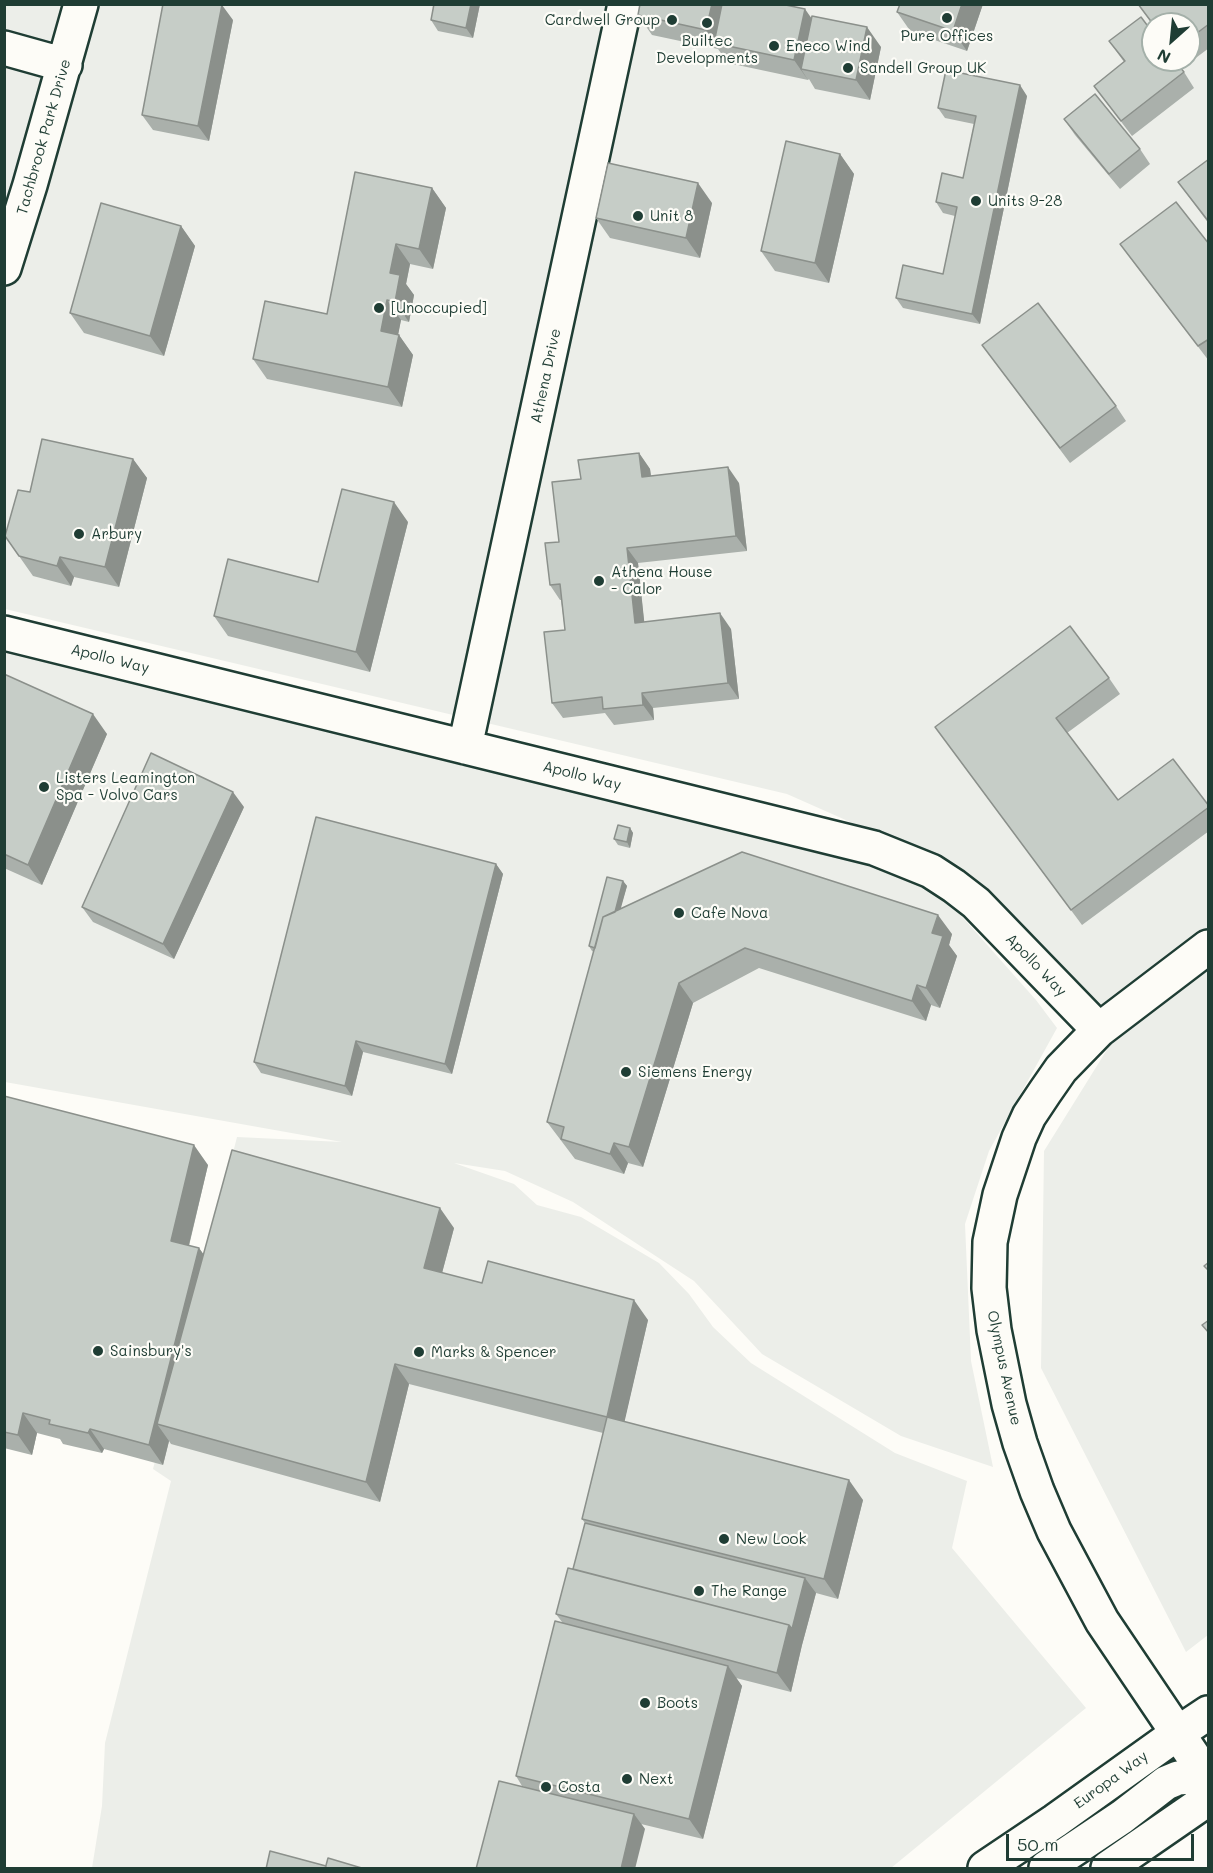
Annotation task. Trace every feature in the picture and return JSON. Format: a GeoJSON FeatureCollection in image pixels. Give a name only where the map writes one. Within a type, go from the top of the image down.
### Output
{"type":"FeatureCollection","features":[{"type":"Feature","properties":{"kind":"main road","name":"Tachbrook Park Drive"},"geometry":{"type":"LineString","coordinates":[[4,268],[81,4]]}},
{"type":"Feature","properties":{"kind":"main road","name":"Athena Drive"},"geometry":{"type":"LineString","coordinates":[[465,747],[625,4]]}},
{"type":"Feature","properties":{"kind":"main road"},"geometry":{"type":"LineString","coordinates":[[4,48],[65,64]]}},
{"type":"Feature","properties":{"kind":"main road","name":"Apollo Way"},"geometry":{"type":"LineString","coordinates":[[4,633],[822,834],[903,858],[931,871],[976,903],[1098,1030]]}},
{"type":"Feature","properties":{"kind":"main road","name":"Olympus Avenue"},"geometry":{"type":"LineString","coordinates":[[1197,1752],[1102,1621],[1054,1531],[1020,1443],[993,1330],[989,1288],[990,1242],[1000,1195],[1012,1156],[1029,1116],[1061,1069],[1098,1030],[1209,948]]}},
{"type":"Feature","properties":{"kind":"main road","name":"Europa Way"},"geometry":{"type":"LineString","coordinates":[[985,1869],[1054,1821],[1197,1752],[1209,1713]]}},
{"type":"Feature","properties":{"kind":"main road"},"geometry":{"type":"LineString","coordinates":[[1046,1869],[1122,1817],[1166,1783],[1178,1778],[1191,1777],[1209,1786]]}},
{"type":"Feature","properties":{"kind":"main road"},"geometry":{"type":"LineString","coordinates":[[1108,1869],[1209,1799]]}},
{"type":"Feature","properties":{"kind":"shaded area"},"geometry":{"type":"Polygon","coordinates":[[[5,5],[1208,5],[1208,1635],[1186,1652],[1041,1368],[1044,1151],[1108,1048],[1043,966],[945,864],[787,794],[5,609],[5,5]]]}},
{"type":"Feature","properties":{"kind":"shaded area"},"geometry":{"type":"Polygon","coordinates":[[[4,644],[862,855],[950,903],[1036,1000],[1057,1028],[989,1151],[965,1224],[971,1361],[993,1467],[901,1436],[762,1354],[694,1281],[573,1202],[505,1171],[454,1163],[514,1184],[537,1205],[581,1217],[659,1263],[689,1294],[713,1327],[751,1363],[895,1453],[967,1481],[952,1548],[1086,1708],[891,1868],[92,1868],[102,1806],[105,1743],[171,1481],[153,1469],[237,1137],[342,1142],[5,1082],[4,644]]]}},
{"type":"Feature","properties":{"kind":"building"},"geometry":{"type":"Polygon","coordinates":[[[163,4],[222,5],[198,126],[142,115],[163,4]]]}},
{"type":"Feature","properties":{"kind":"building"},"geometry":{"type":"Polygon","coordinates":[[[434,4],[471,4],[466,28],[431,20],[434,4]]]}},
{"type":"Feature","properties":{"kind":"building"},"geometry":{"type":"Polygon","coordinates":[[[640,4],[712,4],[706,30],[638,15],[640,4]]]}},
{"type":"Feature","properties":{"kind":"building"},"geometry":{"type":"Polygon","coordinates":[[[722,4],[781,4],[805,9],[794,60],[714,43],[722,4]]]}},
{"type":"Feature","properties":{"kind":"building"},"geometry":{"type":"Polygon","coordinates":[[[900,4],[962,4],[953,31],[897,12],[900,4]]]}},
{"type":"Feature","properties":{"kind":"building"},"geometry":{"type":"Polygon","coordinates":[[[1138,4],[1209,4],[1209,24],[1201,30],[1201,12],[1144,12],[1138,4]]]}},
{"type":"Feature","properties":{"kind":"building"},"geometry":{"type":"Polygon","coordinates":[[[812,16],[867,27],[856,80],[801,69],[812,16]]]}},
{"type":"Feature","properties":{"kind":"building"},"geometry":{"type":"Polygon","coordinates":[[[1141,17],[1141,72],[1184,72],[1121,121],[1094,86],[1125,61],[1109,41],[1141,17]]]}},
{"type":"Feature","properties":{"kind":"building","name":"Units 9-28"},"geometry":{"type":"Polygon","coordinates":[[[946,70],[1020,85],[972,314],[896,298],[903,265],[943,274],[957,207],[936,202],[942,173],[963,178],[976,116],[938,108],[946,70]]]}},
{"type":"Feature","properties":{"kind":"building"},"geometry":{"type":"Polygon","coordinates":[[[1095,94],[1140,149],[1109,174],[1064,119],[1095,94]]]}},
{"type":"Feature","properties":{"kind":"building"},"geometry":{"type":"Polygon","coordinates":[[[786,141],[840,154],[815,263],[761,251],[786,141]]]}},
{"type":"Feature","properties":{"kind":"building"},"geometry":{"type":"Polygon","coordinates":[[[1209,159],[1209,222],[1178,182],[1209,159]]]}},
{"type":"Feature","properties":{"kind":"building"},"geometry":{"type":"Polygon","coordinates":[[[608,163],[698,183],[686,238],[596,218],[608,163]]]}},
{"type":"Feature","properties":{"kind":"building","name":"[Unoccupied]"},"geometry":{"type":"Polygon","coordinates":[[[355,172],[432,188],[419,249],[396,244],[390,273],[400,275],[395,302],[387,300],[381,331],[399,335],[388,387],[253,359],[265,301],[327,314],[355,172]]]}},
{"type":"Feature","properties":{"kind":"building"},"geometry":{"type":"Polygon","coordinates":[[[1176,202],[1209,244],[1209,339],[1198,346],[1120,244],[1176,202]]]}},
{"type":"Feature","properties":{"kind":"building"},"geometry":{"type":"Polygon","coordinates":[[[101,203],[181,226],[150,336],[70,313],[101,203]]]}},
{"type":"Feature","properties":{"kind":"building"},"geometry":{"type":"Polygon","coordinates":[[[1038,303],[1116,406],[1060,448],[982,345],[1038,303]]]}},
{"type":"Feature","properties":{"kind":"building","name":"Arbury"},"geometry":{"type":"Polygon","coordinates":[[[42,439],[133,459],[105,567],[60,557],[57,566],[19,556],[5,536],[18,490],[30,492],[42,439]]]}},
{"type":"Feature","properties":{"kind":"building","name":"Athena House - Calor"},"geometry":{"type":"Polygon","coordinates":[[[639,453],[642,477],[728,467],[736,536],[627,548],[635,623],[720,613],[728,683],[642,693],[643,705],[603,709],[602,697],[552,703],[544,632],[565,630],[560,584],[550,585],[545,543],[559,542],[552,482],[581,479],[578,460],[639,453]]]}},
{"type":"Feature","properties":{"kind":"building"},"geometry":{"type":"Polygon","coordinates":[[[342,489],[394,502],[356,652],[214,616],[228,559],[318,582],[342,489]]]}},
{"type":"Feature","properties":{"kind":"building"},"geometry":{"type":"Polygon","coordinates":[[[1070,626],[1109,678],[1056,718],[1118,800],[1173,759],[1209,806],[1071,910],[935,727],[1070,626]]]}},
{"type":"Feature","properties":{"kind":"building","name":"Listers Leamington Spa - Volvo Cars"},"geometry":{"type":"Polygon","coordinates":[[[4,674],[93,714],[28,865],[4,854],[4,674]]]}},
{"type":"Feature","properties":{"kind":"building"},"geometry":{"type":"Polygon","coordinates":[[[151,753],[233,792],[163,944],[82,907],[151,753]]]}},
{"type":"Feature","properties":{"kind":"building"},"geometry":{"type":"Polygon","coordinates":[[[316,817],[496,864],[445,1064],[356,1041],[345,1086],[254,1062],[316,817]]]}},
{"type":"Feature","properties":{"kind":"building"},"geometry":{"type":"Polygon","coordinates":[[[618,825],[630,828],[627,842],[614,839],[618,825]]]}},
{"type":"Feature","properties":{"kind":"building","name":"Siemens Energy"},"geometry":{"type":"Polygon","coordinates":[[[742,852],[938,915],[932,933],[943,936],[926,988],[917,985],[912,1001],[745,948],[679,983],[629,1147],[614,1143],[610,1154],[561,1139],[564,1127],[547,1122],[603,917],[742,852]]]}},
{"type":"Feature","properties":{"kind":"building"},"geometry":{"type":"Polygon","coordinates":[[[607,877],[623,881],[615,912],[603,917],[595,948],[589,946],[607,877]]]}},
{"type":"Feature","properties":{"kind":"building","name":"Sainsbury's"},"geometry":{"type":"Polygon","coordinates":[[[4,1096],[194,1145],[171,1241],[199,1248],[149,1445],[90,1429],[88,1433],[49,1424],[50,1420],[23,1413],[18,1435],[4,1432],[4,1096]]]}},
{"type":"Feature","properties":{"kind":"building","name":"Marks & Spencer"},"geometry":{"type":"Polygon","coordinates":[[[232,1150],[440,1208],[424,1268],[482,1283],[488,1261],[634,1300],[607,1417],[395,1364],[366,1482],[157,1424],[232,1150]]]}},
{"type":"Feature","properties":{"kind":"building"},"geometry":{"type":"Polygon","coordinates":[[[1209,1320],[1209,1333],[1202,1325],[1209,1320]]]}},
{"type":"Feature","properties":{"kind":"building"},"geometry":{"type":"Polygon","coordinates":[[[607,1417],[849,1480],[824,1579],[582,1519],[607,1417]]]}},
{"type":"Feature","properties":{"kind":"building","name":"The Range"},"geometry":{"type":"Polygon","coordinates":[[[585,1523],[805,1578],[792,1629],[789,1625],[573,1569],[585,1523]]]}},
{"type":"Feature","properties":{"kind":"building"},"geometry":{"type":"Polygon","coordinates":[[[568,1568],[789,1625],[777,1673],[556,1614],[568,1568]]]}},
{"type":"Feature","properties":{"kind":"building"},"geometry":{"type":"Polygon","coordinates":[[[555,1621],[728,1666],[689,1819],[516,1776],[555,1621]]]}},
{"type":"Feature","properties":{"kind":"building"},"geometry":{"type":"Polygon","coordinates":[[[499,1781],[634,1814],[621,1869],[476,1869],[499,1781]]]}},
{"type":"Feature","properties":{"kind":"building"},"geometry":{"type":"Polygon","coordinates":[[[270,1851],[326,1866],[325,1869],[266,1869],[270,1851]]]}},
{"type":"Feature","properties":{"kind":"building"},"geometry":{"type":"Polygon","coordinates":[[[328,1858],[365,1869],[325,1869],[328,1858]]]}},
{"type":"Feature","properties":{"kind":"place","name":"Pure Offices"},"geometry":{"type":"Point","coordinates":[947,18]}},
{"type":"Feature","properties":{"kind":"place","name":"Cardwell Group"},"geometry":{"type":"Point","coordinates":[672,20]}},
{"type":"Feature","properties":{"kind":"place","name":"Builtec Developments"},"geometry":{"type":"Point","coordinates":[707,23]}},
{"type":"Feature","properties":{"kind":"place","name":"Eneco Wind"},"geometry":{"type":"Point","coordinates":[774,46]}},
{"type":"Feature","properties":{"kind":"place","name":"Sandell Group UK"},"geometry":{"type":"Point","coordinates":[848,68]}},
{"type":"Feature","properties":{"kind":"place","name":"Units 9-28"},"geometry":{"type":"Point","coordinates":[976,201]}},
{"type":"Feature","properties":{"kind":"place","name":"Unit 8"},"geometry":{"type":"Point","coordinates":[638,216]}},
{"type":"Feature","properties":{"kind":"place","name":"[Unoccupied]"},"geometry":{"type":"Point","coordinates":[379,308]}},
{"type":"Feature","properties":{"kind":"place","name":"Arbury"},"geometry":{"type":"Point","coordinates":[79,534]}},
{"type":"Feature","properties":{"kind":"place","name":"Athena House - Calor"},"geometry":{"type":"Point","coordinates":[599,581]}},
{"type":"Feature","properties":{"kind":"place","name":"Listers Leamington Spa - Volvo Cars"},"geometry":{"type":"Point","coordinates":[44,787]}},
{"type":"Feature","properties":{"kind":"place","name":"Cafe Nova"},"geometry":{"type":"Point","coordinates":[679,913]}},
{"type":"Feature","properties":{"kind":"place","name":"Siemens Energy"},"geometry":{"type":"Point","coordinates":[626,1072]}},
{"type":"Feature","properties":{"kind":"place","name":"Sainsbury's"},"geometry":{"type":"Point","coordinates":[98,1351]}},
{"type":"Feature","properties":{"kind":"place","name":"Marks & Spencer"},"geometry":{"type":"Point","coordinates":[419,1352]}},
{"type":"Feature","properties":{"kind":"place","name":"New Look"},"geometry":{"type":"Point","coordinates":[724,1539]}},
{"type":"Feature","properties":{"kind":"place","name":"The Range"},"geometry":{"type":"Point","coordinates":[699,1591]}},
{"type":"Feature","properties":{"kind":"place","name":"Boots"},"geometry":{"type":"Point","coordinates":[645,1703]}},
{"type":"Feature","properties":{"kind":"place","name":"Next"},"geometry":{"type":"Point","coordinates":[627,1779]}},
{"type":"Feature","properties":{"kind":"place","name":"Costa"},"geometry":{"type":"Point","coordinates":[546,1787]}}]}
